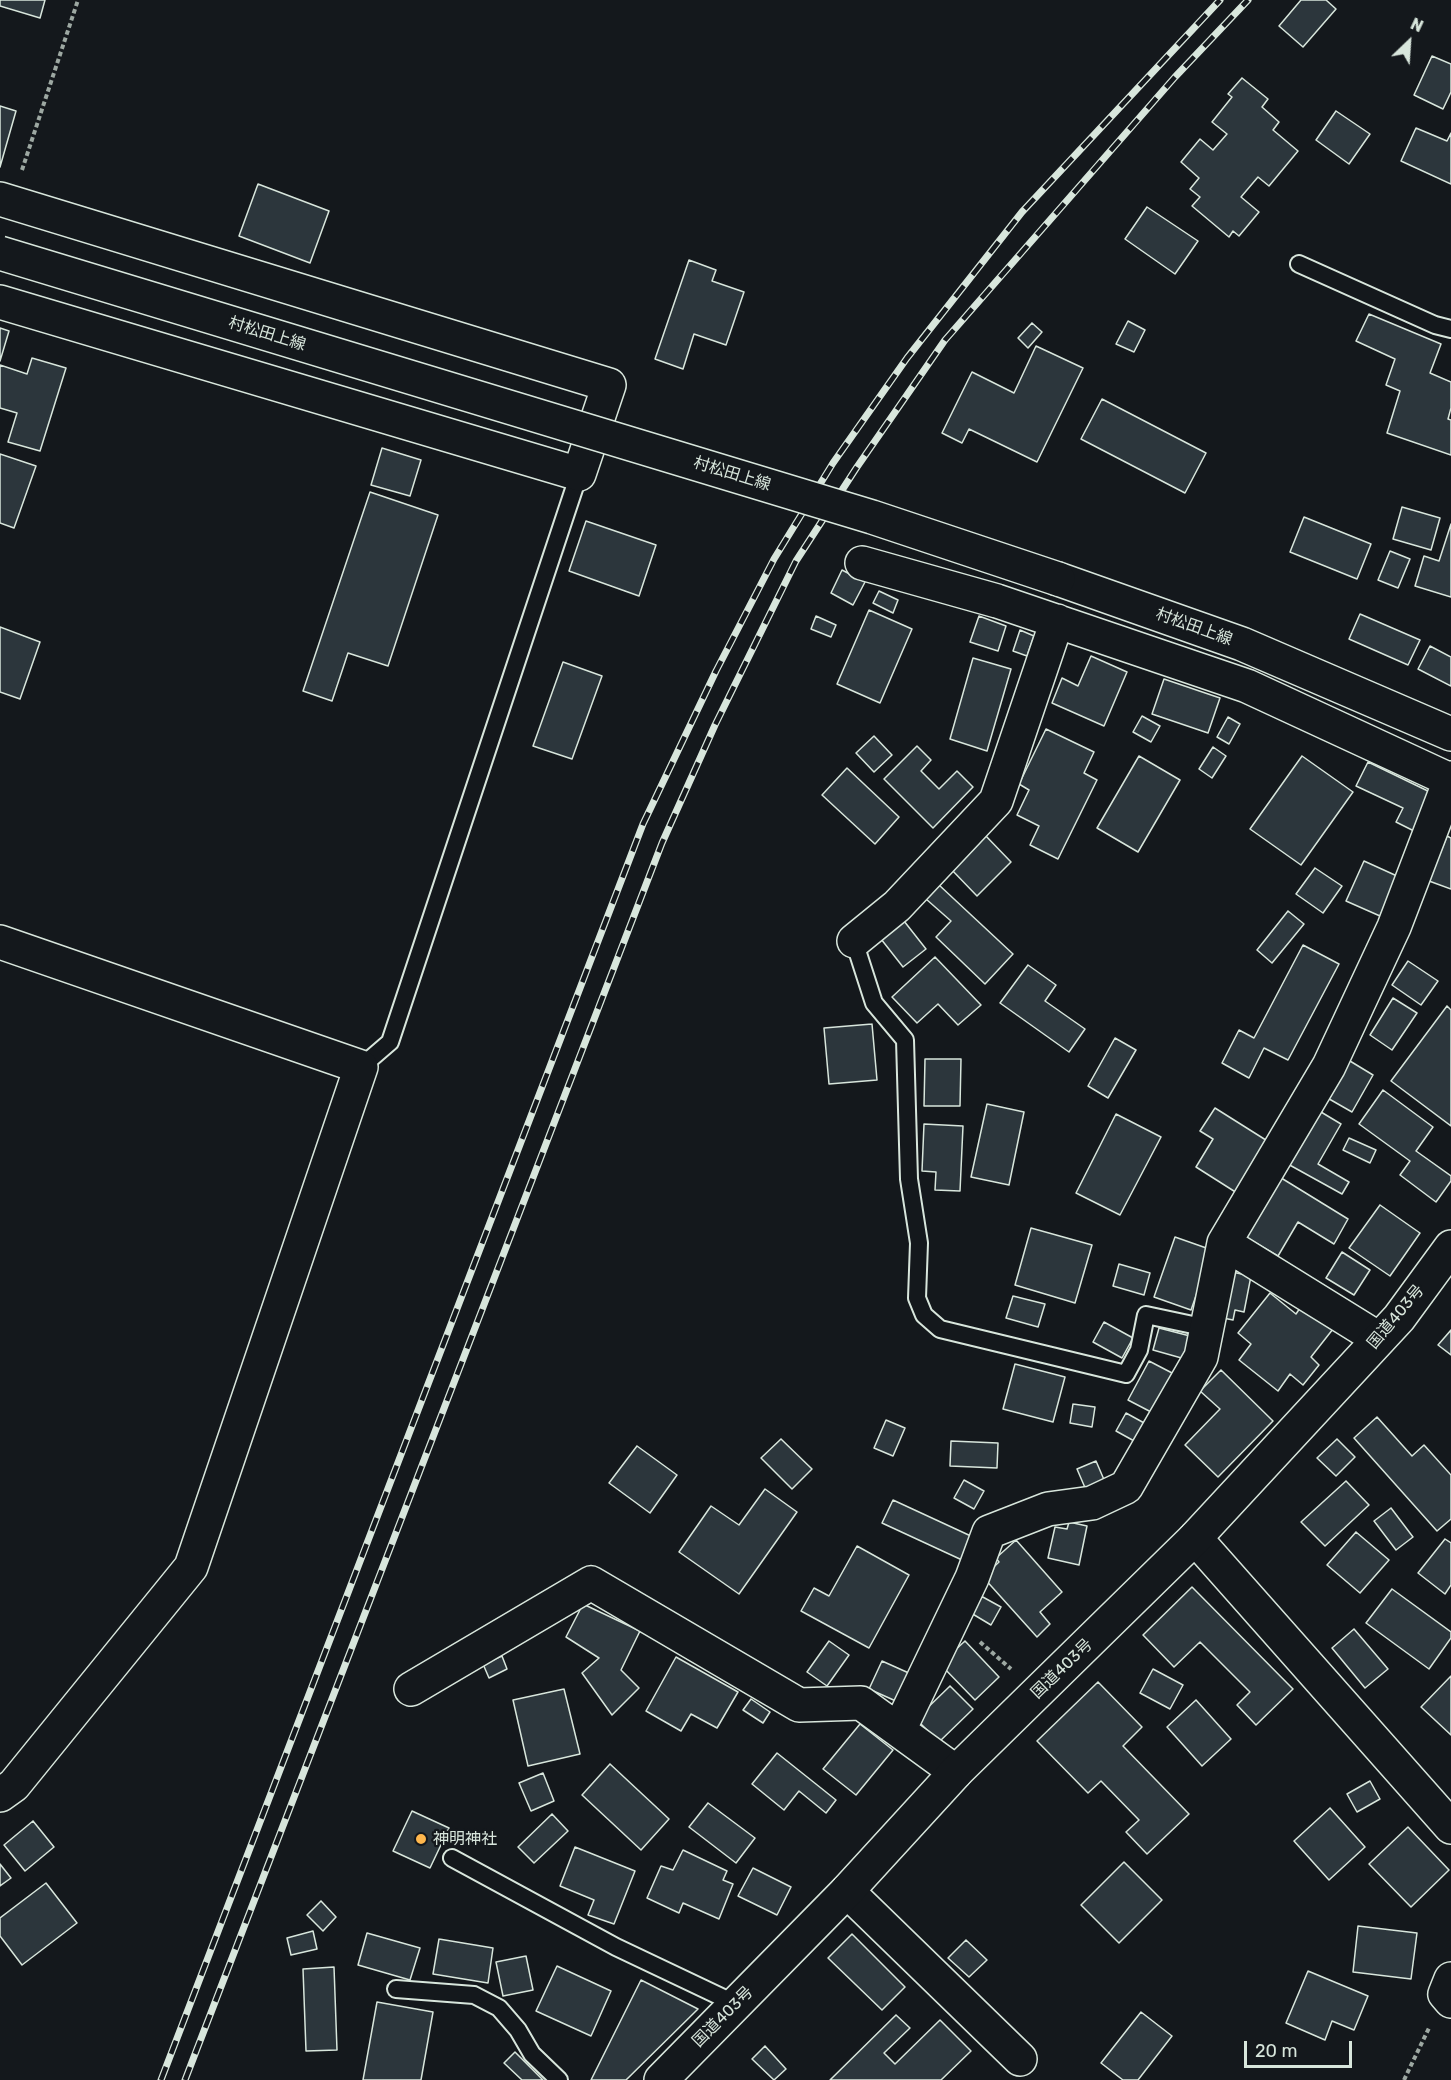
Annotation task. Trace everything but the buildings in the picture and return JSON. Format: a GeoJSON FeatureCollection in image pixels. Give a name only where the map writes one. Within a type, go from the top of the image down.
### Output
{"type":"FeatureCollection","features":[{"type":"Feature","properties":{"kind":"main road"},"geometry":{"type":"LineString","coordinates":[[0,302],[579,474],[609,386],[5,200]]}},
{"type":"Feature","properties":{"kind":"main road","name":"村松田上線"},"geometry":{"type":"LineString","coordinates":[[0,253],[861,513],[1242,644],[1451,734]]}},
{"type":"Feature","properties":{"kind":"main road"},"geometry":{"type":"LineString","coordinates":[[862,563],[1057,621],[1247,686],[1451,779],[1394,927],[1329,1066],[1224,1243],[1201,1357],[1126,1487],[1092,1503],[1048,1509],[989,1532],[972,1578],[899,1730]]}},
{"type":"Feature","properties":{"kind":"main road"},"geometry":{"type":"LineString","coordinates":[[854,941],[897,906],[996,801],[1057,621]]}},
{"type":"Feature","properties":{"kind":"main road"},"geometry":{"type":"LineString","coordinates":[[0,942],[361,1067],[190,1567],[14,1785],[0,1795]]}},
{"type":"Feature","properties":{"kind":"main road"},"geometry":{"type":"LineString","coordinates":[[1224,1243],[1379,1339]]}},
{"type":"Feature","properties":{"kind":"main road","name":"国道403号"},"geometry":{"type":"LineString","coordinates":[[661,2080],[848,1891],[956,1772],[1195,1538],[1399,1318],[1451,1247]]}},
{"type":"Feature","properties":{"kind":"main road"},"geometry":{"type":"LineString","coordinates":[[1195,1538],[1451,1827]]}},
{"type":"Feature","properties":{"kind":"main road"},"geometry":{"type":"LineString","coordinates":[[411,1689],[591,1583],[799,1705],[861,1703],[956,1772]]}},
{"type":"Feature","properties":{"kind":"main road"},"geometry":{"type":"LineString","coordinates":[[848,1891],[1020,2059]]}},
{"type":"Feature","properties":{"kind":"lane"},"geometry":{"type":"LineString","coordinates":[[1299,264],[1435,325],[1451,329]]}},
{"type":"Feature","properties":{"kind":"lane"},"geometry":{"type":"LineString","coordinates":[[361,1067],[390,1042],[579,474]]}},
{"type":"Feature","properties":{"kind":"lane"},"geometry":{"type":"LineString","coordinates":[[854,941],[874,1003],[905,1040],[909,1179],[919,1243],[917,1298],[924,1315],[940,1329],[1126,1374],[1139,1350],[1146,1315],[1207,1328]]}},
{"type":"Feature","properties":{"kind":"lane"},"geometry":{"type":"LineString","coordinates":[[452,1858],[616,1947],[736,2004]]}},
{"type":"Feature","properties":{"kind":"lane"},"geometry":{"type":"LineString","coordinates":[[396,1989],[474,1995],[499,2008],[518,2030],[532,2054],[559,2080]]}},
{"type":"Feature","properties":{"kind":"path"},"geometry":{"type":"LineString","coordinates":[[5,200],[78,0]]}},
{"type":"Feature","properties":{"kind":"path"},"geometry":{"type":"LineString","coordinates":[[952,1618],[1038,1693]]}},
{"type":"Feature","properties":{"kind":"path"},"geometry":{"type":"LineString","coordinates":[[1404,2080],[1449,1992]]}},
{"type":"Feature","properties":{"kind":"railway"},"geometry":{"type":"LineString","coordinates":[[161,2080],[643,824],[716,671],[774,559],[833,463],[907,358],[1022,212],[1220,0]]}},
{"type":"Feature","properties":{"kind":"railway"},"geometry":{"type":"LineString","coordinates":[[185,2080],[662,843],[715,725],[796,561],[857,467],[945,340],[1175,77],[1248,0]]}},
{"type":"Feature","properties":{"kind":"place","name":"神明神社"},"geometry":{"type":"Point","coordinates":[421,1839]}}]}
